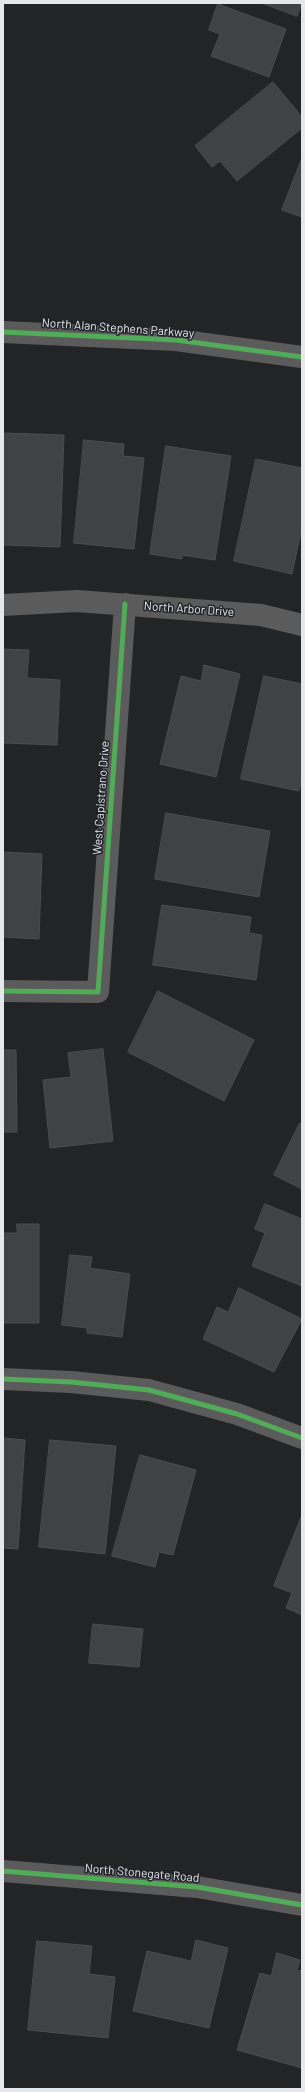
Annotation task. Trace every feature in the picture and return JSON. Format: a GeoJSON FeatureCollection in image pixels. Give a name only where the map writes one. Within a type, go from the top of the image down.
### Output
{"type":"FeatureCollection","features":[{"type":"Feature","properties":{"kind":"street","name":"North Alan Stephens Parkway"},"geometry":{"type":"LineString","coordinates":[[3,332],[176,340],[302,357]]}},
{"type":"Feature","properties":{"kind":"street","name":"North Arbor Drive"},"geometry":{"type":"LineString","coordinates":[[3,605],[77,601],[125,604],[261,615],[302,625]]}},
{"type":"Feature","properties":{"kind":"street","name":"West Capistrano Drive"},"geometry":{"type":"LineString","coordinates":[[3,991],[98,992],[125,604]]}},
{"type":"Feature","properties":{"kind":"street"},"geometry":{"type":"LineString","coordinates":[[3,1380],[71,1382],[149,1390],[237,1414],[302,1438]]}},
{"type":"Feature","properties":{"kind":"street","name":"North Stonegate Road"},"geometry":{"type":"LineString","coordinates":[[3,1871],[197,1887],[302,1906]]}},
{"type":"Feature","properties":{"kind":"building"},"geometry":{"type":"Polygon","coordinates":[[[262,3],[302,3],[297,16],[262,3]]]}},
{"type":"Feature","properties":{"kind":"building"},"geometry":{"type":"Polygon","coordinates":[[[218,4],[286,29],[269,77],[211,56],[220,34],[209,30],[218,4]]]}},
{"type":"Feature","properties":{"kind":"building"},"geometry":{"type":"Polygon","coordinates":[[[273,82],[302,117],[302,128],[237,181],[220,161],[212,167],[195,146],[273,82]]]}},
{"type":"Feature","properties":{"kind":"building"},"geometry":{"type":"Polygon","coordinates":[[[302,158],[302,217],[282,210],[302,158]]]}},
{"type":"Feature","properties":{"kind":"building"},"geometry":{"type":"Polygon","coordinates":[[[3,433],[64,435],[60,547],[3,545],[3,433]]]}},
{"type":"Feature","properties":{"kind":"building"},"geometry":{"type":"Polygon","coordinates":[[[84,440],[124,444],[123,456],[144,458],[134,549],[74,543],[84,440]]]}},
{"type":"Feature","properties":{"kind":"building"},"geometry":{"type":"Polygon","coordinates":[[[166,446],[231,456],[215,560],[182,555],[182,559],[150,554],[166,446]]]}},
{"type":"Feature","properties":{"kind":"building"},"geometry":{"type":"Polygon","coordinates":[[[256,459],[302,468],[302,527],[292,574],[234,561],[256,459]]]}},
{"type":"Feature","properties":{"kind":"building"},"geometry":{"type":"Polygon","coordinates":[[[3,649],[29,650],[27,678],[60,680],[57,745],[3,743],[3,649]]]}},
{"type":"Feature","properties":{"kind":"building"},"geometry":{"type":"Polygon","coordinates":[[[204,665],[240,674],[216,777],[160,764],[181,676],[201,681],[204,665]]]}},
{"type":"Feature","properties":{"kind":"building"},"geometry":{"type":"Polygon","coordinates":[[[264,676],[302,684],[302,778],[299,791],[241,779],[264,676]]]}},
{"type":"Feature","properties":{"kind":"building"},"geometry":{"type":"Polygon","coordinates":[[[166,813],[270,831],[259,897],[155,879],[166,813]]]}},
{"type":"Feature","properties":{"kind":"building"},"geometry":{"type":"Polygon","coordinates":[[[3,852],[42,854],[39,939],[3,937],[3,852]]]}},
{"type":"Feature","properties":{"kind":"building"},"geometry":{"type":"Polygon","coordinates":[[[162,905],[251,917],[249,933],[262,935],[256,980],[153,965],[162,905]]]}},
{"type":"Feature","properties":{"kind":"building"},"geometry":{"type":"Polygon","coordinates":[[[158,991],[254,1040],[224,1101],[128,1052],[158,991]]]}},
{"type":"Feature","properties":{"kind":"building"},"geometry":{"type":"Polygon","coordinates":[[[103,1049],[113,1141],[50,1148],[43,1080],[71,1077],[68,1053],[103,1049]]]}},
{"type":"Feature","properties":{"kind":"building"},"geometry":{"type":"Polygon","coordinates":[[[3,1050],[16,1050],[17,1132],[3,1132],[3,1050]]]}},
{"type":"Feature","properties":{"kind":"building"},"geometry":{"type":"Polygon","coordinates":[[[300,1123],[302,1125],[302,1189],[274,1175],[300,1123]]]}},
{"type":"Feature","properties":{"kind":"building"},"geometry":{"type":"Polygon","coordinates":[[[265,1204],[302,1219],[302,1286],[252,1266],[265,1233],[255,1229],[265,1204]]]}},
{"type":"Feature","properties":{"kind":"building"},"geometry":{"type":"Polygon","coordinates":[[[17,1224],[39,1224],[39,1323],[3,1323],[3,1233],[17,1233],[17,1224]]]}},
{"type":"Feature","properties":{"kind":"building"},"geometry":{"type":"Polygon","coordinates":[[[70,1255],[92,1257],[90,1268],[130,1274],[122,1337],[87,1333],[87,1328],[62,1325],[70,1255]]]}},
{"type":"Feature","properties":{"kind":"building"},"geometry":{"type":"Polygon","coordinates":[[[239,1288],[302,1319],[274,1372],[203,1339],[217,1307],[228,1312],[239,1288]]]}},
{"type":"Feature","properties":{"kind":"building"},"geometry":{"type":"Polygon","coordinates":[[[3,1438],[25,1440],[18,1549],[3,1548],[3,1438]]]}},
{"type":"Feature","properties":{"kind":"building"},"geometry":{"type":"Polygon","coordinates":[[[50,1440],[116,1446],[105,1554],[39,1547],[50,1440]]]}},
{"type":"Feature","properties":{"kind":"building"},"geometry":{"type":"Polygon","coordinates":[[[140,1455],[196,1470],[173,1555],[159,1552],[155,1567],[112,1556],[140,1455]]]}},
{"type":"Feature","properties":{"kind":"building"},"geometry":{"type":"Polygon","coordinates":[[[302,1515],[302,1615],[286,1608],[292,1593],[274,1586],[302,1515]]]}},
{"type":"Feature","properties":{"kind":"building"},"geometry":{"type":"Polygon","coordinates":[[[93,1624],[143,1629],[139,1667],[89,1663],[93,1624]]]}},
{"type":"Feature","properties":{"kind":"building"},"geometry":{"type":"Polygon","coordinates":[[[196,1940],[228,1948],[209,2028],[133,2011],[147,1951],[191,1961],[196,1940]]]}},
{"type":"Feature","properties":{"kind":"building"},"geometry":{"type":"Polygon","coordinates":[[[37,1941],[92,1946],[89,1974],[115,1977],[108,2038],[28,2030],[37,1941]]]}},
{"type":"Feature","properties":{"kind":"building"},"geometry":{"type":"Polygon","coordinates":[[[277,1953],[300,1960],[297,1970],[302,1971],[302,2068],[237,2050],[260,1973],[271,1976],[277,1953]]]}},
{"type":"Feature","properties":{"kind":"cycle path"},"geometry":{"type":"LineString","coordinates":[[3,332],[176,340],[302,357]]}},
{"type":"Feature","properties":{"kind":"cycle path"},"geometry":{"type":"LineString","coordinates":[[3,991],[98,992],[125,604]]}},
{"type":"Feature","properties":{"kind":"cycle path"},"geometry":{"type":"LineString","coordinates":[[3,1379],[71,1382],[149,1390],[237,1414],[302,1438]]}},
{"type":"Feature","properties":{"kind":"cycle path"},"geometry":{"type":"LineString","coordinates":[[3,1871],[197,1887],[302,1905]]}}]}
